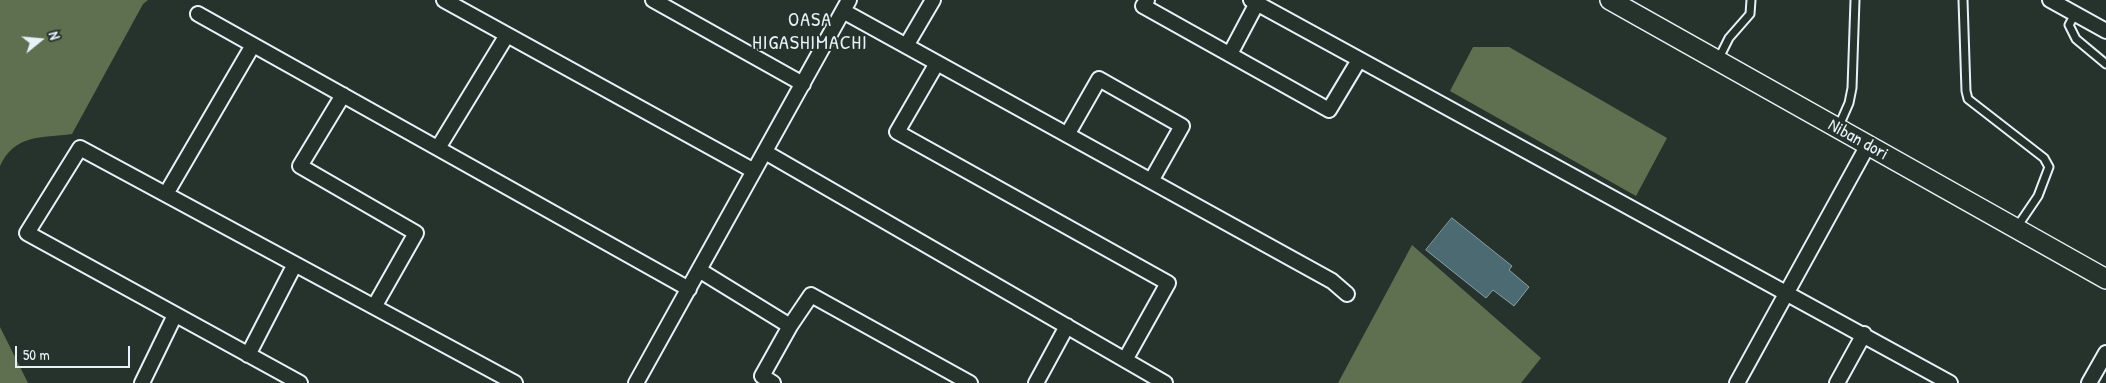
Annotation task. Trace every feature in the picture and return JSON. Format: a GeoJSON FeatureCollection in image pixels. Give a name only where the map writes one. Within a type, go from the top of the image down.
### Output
{"type":"FeatureCollection","features":[{"type":"Feature","properties":{"kind":"main road","name":"Niban dori"},"geometry":{"type":"LineString","coordinates":[[1610,0],[2106,279]]}},
{"type":"Feature","properties":{"kind":"street"},"geometry":{"type":"LineString","coordinates":[[653,0],[803,84]]}},
{"type":"Feature","properties":{"kind":"street"},"geometry":{"type":"LineString","coordinates":[[906,46],[933,0]]}},
{"type":"Feature","properties":{"kind":"street"},"geometry":{"type":"LineString","coordinates":[[1147,0],[1144,6],[1329,110],[1359,60]]}},
{"type":"Feature","properties":{"kind":"street"},"geometry":{"type":"LineString","coordinates":[[2050,0],[2106,31]]}},
{"type":"Feature","properties":{"kind":"street"},"geometry":{"type":"LineString","coordinates":[[446,1],[754,171]]}},
{"type":"Feature","properties":{"kind":"street"},"geometry":{"type":"LineString","coordinates":[[1230,54],[1254,2],[1864,334],[1943,381]]}},
{"type":"Feature","properties":{"kind":"street"},"geometry":{"type":"LineString","coordinates":[[636,383],[846,6],[906,46],[1332,281],[1347,294]]}},
{"type":"Feature","properties":{"kind":"street"},"geometry":{"type":"LineString","coordinates":[[198,14],[689,289]]}},
{"type":"Feature","properties":{"kind":"street"},"geometry":{"type":"LineString","coordinates":[[438,148],[507,35]]}},
{"type":"Feature","properties":{"kind":"street"},"geometry":{"type":"LineString","coordinates":[[166,194],[253,45]]}},
{"type":"Feature","properties":{"kind":"street"},"geometry":{"type":"LineString","coordinates":[[937,63],[896,132],[1168,283],[1125,360]]}},
{"type":"Feature","properties":{"kind":"street"},"geometry":{"type":"LineString","coordinates":[[1067,135],[1099,79],[1182,126],[1151,181]]}},
{"type":"Feature","properties":{"kind":"street"},"geometry":{"type":"LineString","coordinates":[[343,95],[300,166],[416,233],[374,307]]}},
{"type":"Feature","properties":{"kind":"street"},"geometry":{"type":"LineString","coordinates":[[1738,383],[1868,145]]}},
{"type":"Feature","properties":{"kind":"street"},"geometry":{"type":"LineString","coordinates":[[300,383],[26,234],[80,148],[515,383]]}},
{"type":"Feature","properties":{"kind":"street"},"geometry":{"type":"LineString","coordinates":[[765,152],[1165,383]]}},
{"type":"Feature","properties":{"kind":"street"},"geometry":{"type":"LineString","coordinates":[[248,354],[295,264]]}},
{"type":"Feature","properties":{"kind":"street"},"geometry":{"type":"LineString","coordinates":[[699,270],[790,326]]}},
{"type":"Feature","properties":{"kind":"street"},"geometry":{"type":"LineString","coordinates":[[773,383],[762,376],[790,326],[811,296],[970,383]]}},
{"type":"Feature","properties":{"kind":"street"},"geometry":{"type":"LineString","coordinates":[[142,383],[175,315]]}},
{"type":"Feature","properties":{"kind":"street"},"geometry":{"type":"LineString","coordinates":[[1036,383],[1067,326]]}},
{"type":"Feature","properties":{"kind":"street"},"geometry":{"type":"LineString","coordinates":[[1837,383],[1864,334]]}},
{"type":"Feature","properties":{"kind":"street"},"geometry":{"type":"LineString","coordinates":[[2089,383],[2106,353]]}},
{"type":"Feature","properties":{"kind":"lane"},"geometry":{"type":"LineString","coordinates":[[1717,60],[1729,38],[1750,14],[1751,0]]}},
{"type":"Feature","properties":{"kind":"lane"},"geometry":{"type":"LineString","coordinates":[[1838,128],[1849,104],[1852,88],[1854,0]]}},
{"type":"Feature","properties":{"kind":"lane"},"geometry":{"type":"LineString","coordinates":[[1963,0],[1966,91],[1968,99],[2044,158],[2049,166],[2038,196],[2016,228]]}},
{"type":"Feature","properties":{"kind":"lane"},"geometry":{"type":"LineString","coordinates":[[2075,14],[2069,25],[2076,39],[2106,64]]}},
{"type":"Feature","properties":{"kind":"green space"},"geometry":{"type":"Polygon","coordinates":[[[0,0],[148,0],[143,4],[72,134],[40,137],[21,143],[13,148],[0,166],[0,0]]]}},
{"type":"Feature","properties":{"kind":"green space"},"geometry":{"type":"Polygon","coordinates":[[[1473,47],[1509,47],[1667,138],[1636,196],[1450,91],[1473,47]]]}},
{"type":"Feature","properties":{"kind":"green space"},"geometry":{"type":"Polygon","coordinates":[[[1412,245],[1541,358],[1521,383],[1338,383],[1412,245]]]}},
{"type":"Feature","properties":{"kind":"green space"},"geometry":{"type":"Polygon","coordinates":[[[0,327],[28,383],[0,383],[0,327]]]}},
{"type":"Feature","properties":{"kind":"water"},"geometry":{"type":"Polygon","coordinates":[[[1452,218],[1512,266],[1509,270],[1529,287],[1514,306],[1493,290],[1486,298],[1426,250],[1452,218]]]}},
{"type":"Feature","properties":{"kind":"district","name":"OASA HIGASHIMACHI"},"geometry":{"type":"Point","coordinates":[810,32]}}]}
